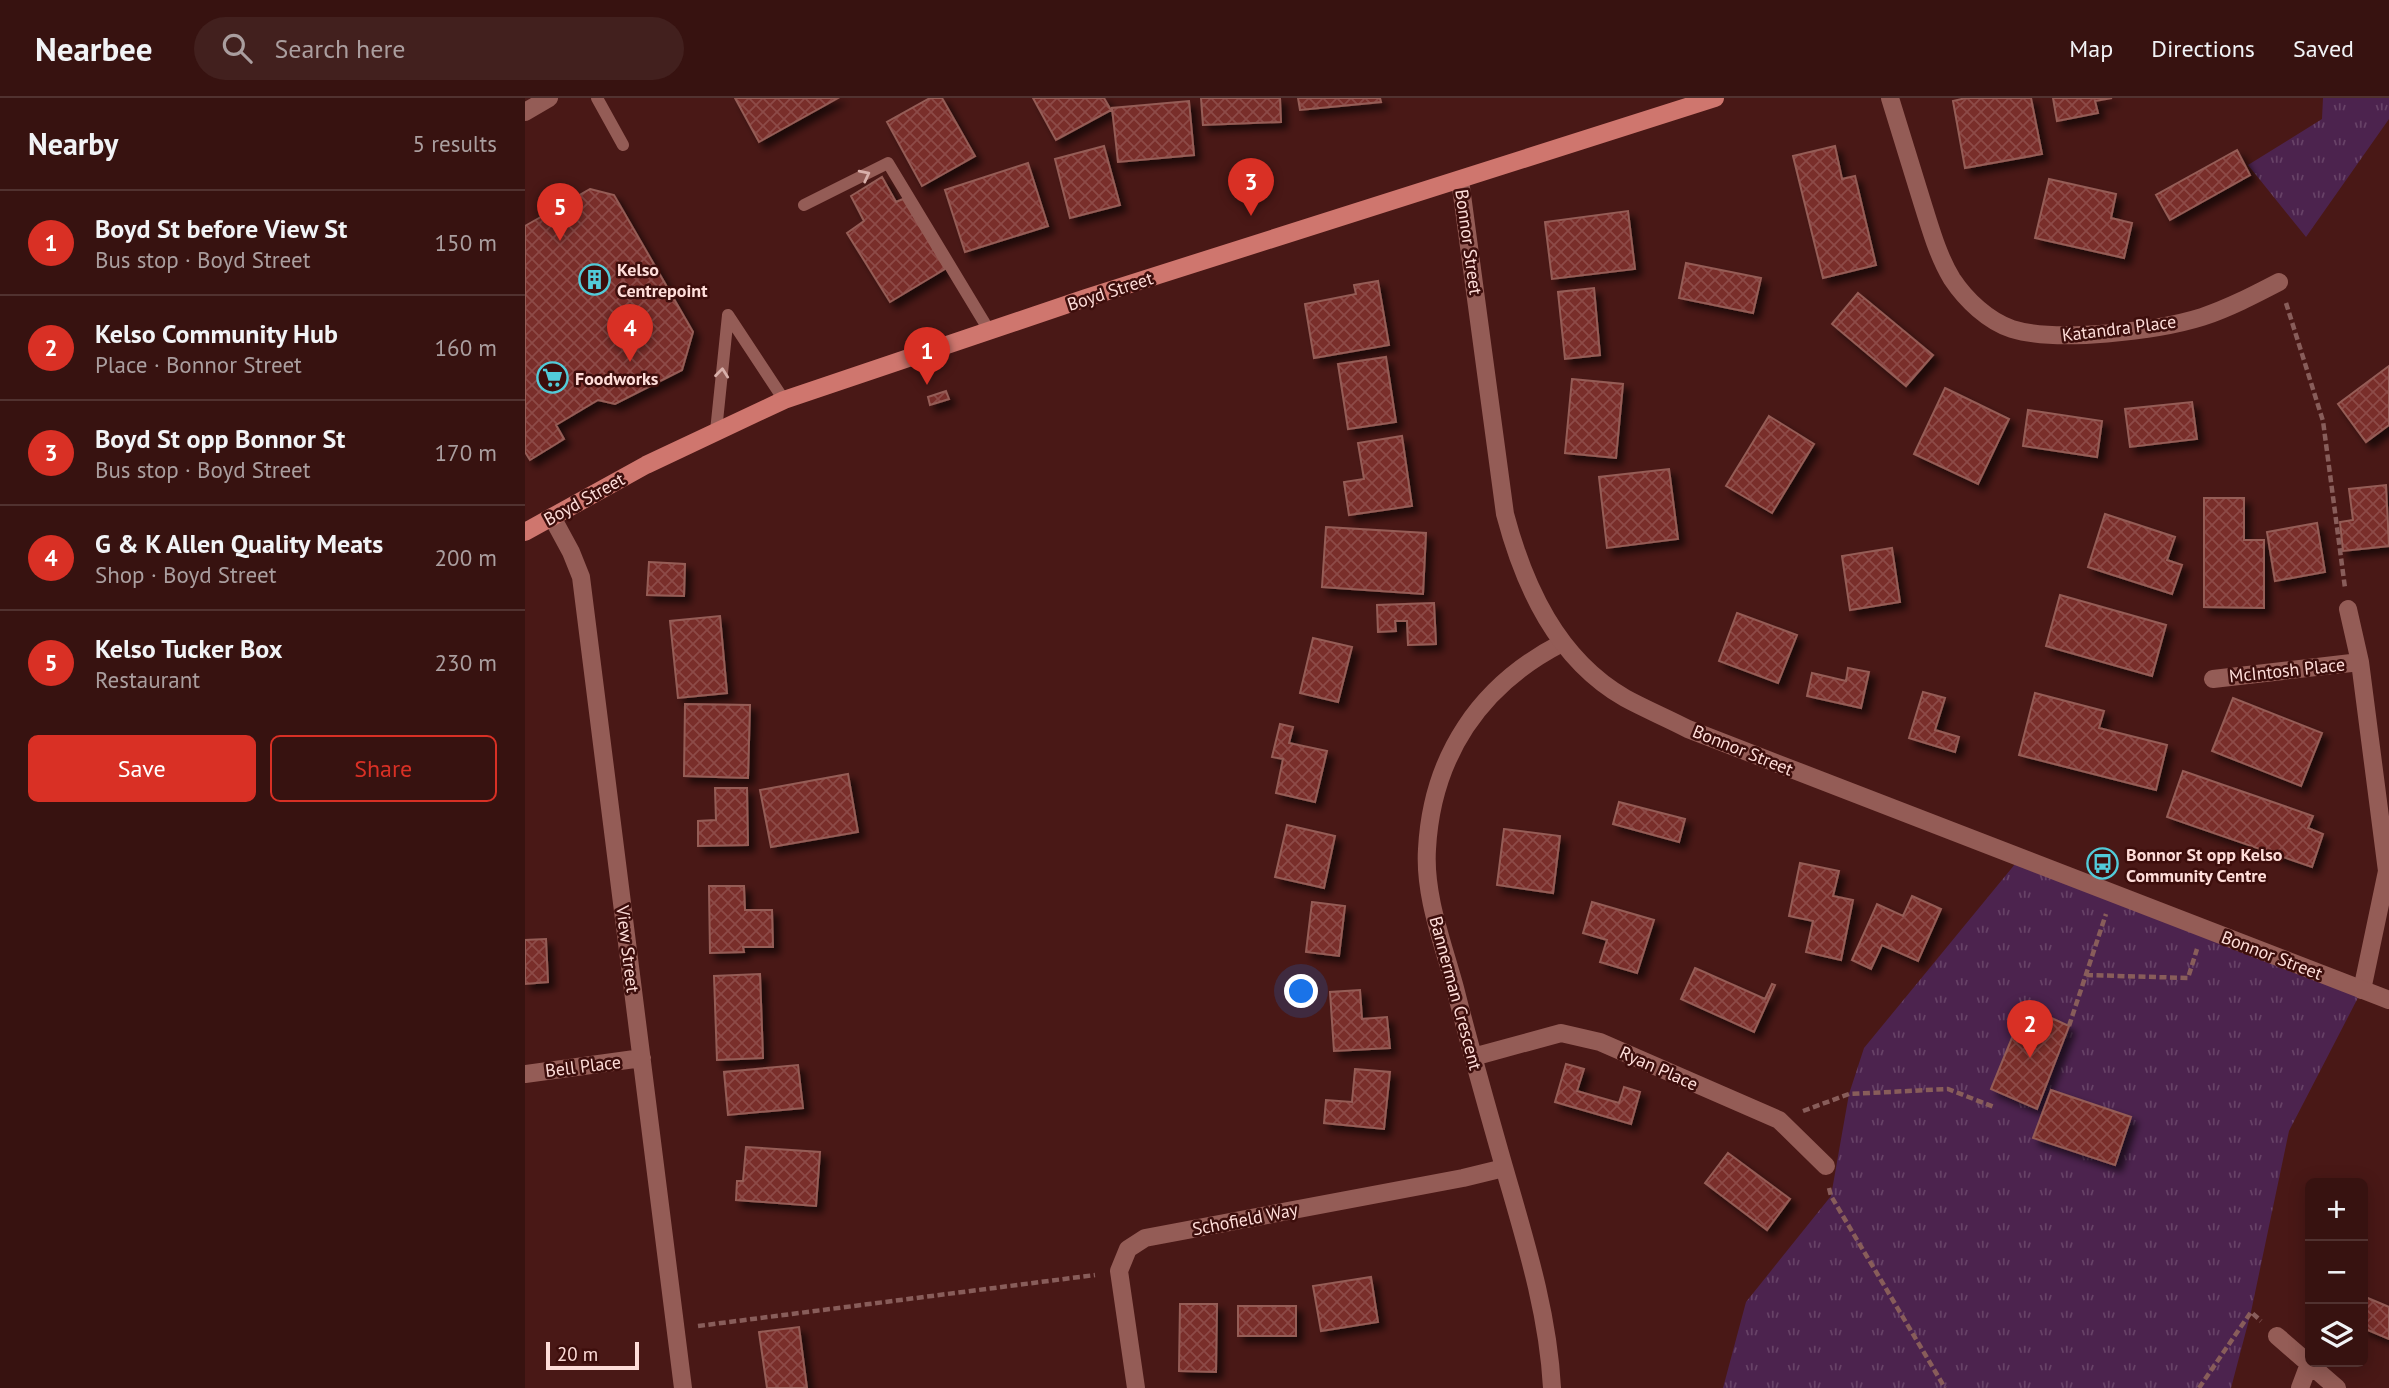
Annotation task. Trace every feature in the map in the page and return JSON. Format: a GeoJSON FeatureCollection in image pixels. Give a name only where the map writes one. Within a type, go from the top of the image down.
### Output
{"type":"FeatureCollection","features":[{"type":"Feature","properties":{"kind":"main road","name":"Boyd Street"},"geometry":{"type":"LineString","coordinates":[[525,532],[646,465],[784,400],[1086,298],[1714,98]]}},
{"type":"Feature","properties":{"kind":"street"},"geometry":{"type":"LineString","coordinates":[[525,112],[549,98]]}},
{"type":"Feature","properties":{"kind":"street","name":"Katandra Place"},"geometry":{"type":"LineString","coordinates":[[1890,98],[1938,251],[1952,279],[1977,309],[2011,329],[2052,337],[2149,327],[2199,318],[2236,304],[2279,282]]}},
{"type":"Feature","properties":{"kind":"street","name":"Bonnor Street"},"geometry":{"type":"LineString","coordinates":[[1460,180],[1505,514],[1513,543],[1538,606],[1562,643],[1587,670],[1623,697],[1688,729],[2389,1000]]}},
{"type":"Feature","properties":{"kind":"street","name":"View Street"},"geometry":{"type":"LineString","coordinates":[[552,517],[581,576],[683,1388]]}},
{"type":"Feature","properties":{"kind":"street","name":"McIntosh Place"},"geometry":{"type":"LineString","coordinates":[[2348,609],[2360,662],[2387,871],[2362,990]]}},
{"type":"Feature","properties":{"kind":"street","name":"Bannerman Crescent"},"geometry":{"type":"LineString","coordinates":[[1552,1388],[1547,1335],[1536,1281],[1429,888],[1427,851],[1430,817],[1439,782],[1453,748],[1475,712],[1534,657],[1562,643]]}},
{"type":"Feature","properties":{"kind":"street","name":"McIntosh Place"},"geometry":{"type":"LineString","coordinates":[[2213,679],[2360,662]]}},
{"type":"Feature","properties":{"kind":"street","name":"Ryan Place"},"geometry":{"type":"LineString","coordinates":[[1473,1057],[1561,1033],[1600,1042],[1779,1120],[1826,1167]]}},
{"type":"Feature","properties":{"kind":"street","name":"Bell Place"},"geometry":{"type":"LineString","coordinates":[[525,1074],[642,1058]]}},
{"type":"Feature","properties":{"kind":"street","name":"Schofield Way"},"geometry":{"type":"LineString","coordinates":[[1119,1272],[1128,1249],[1145,1238],[1504,1168]]}},
{"type":"Feature","properties":{"kind":"street"},"geometry":{"type":"LineString","coordinates":[[1119,1272],[1136,1388]]}},
{"type":"Feature","properties":{"kind":"street"},"geometry":{"type":"LineString","coordinates":[[2277,1336],[2305,1360]]}},
{"type":"Feature","properties":{"kind":"street"},"geometry":{"type":"LineString","coordinates":[[2299,1388],[2308,1367]]}},
{"type":"Feature","properties":{"kind":"street"},"geometry":{"type":"LineString","coordinates":[[2312,1367],[2337,1388]]}},
{"type":"Feature","properties":{"kind":"lane"},"geometry":{"type":"LineString","coordinates":[[597,98],[623,145]]}},
{"type":"Feature","properties":{"kind":"lane"},"geometry":{"type":"LineString","coordinates":[[804,205],[888,163],[989,332]]}},
{"type":"Feature","properties":{"kind":"lane"},"geometry":{"type":"LineString","coordinates":[[716,431],[728,314],[784,400]]}},
{"type":"Feature","properties":{"kind":"path"},"geometry":{"type":"LineString","coordinates":[[2279,282],[2323,421],[2348,609]]}},
{"type":"Feature","properties":{"kind":"path"},"geometry":{"type":"LineString","coordinates":[[2069,1026],[2112,893]]}},
{"type":"Feature","properties":{"kind":"path"},"geometry":{"type":"LineString","coordinates":[[2086,975],[2188,978],[2204,928]]}},
{"type":"Feature","properties":{"kind":"path"},"geometry":{"type":"LineString","coordinates":[[1779,1120],[1849,1094],[1948,1089],[1994,1107]]}},
{"type":"Feature","properties":{"kind":"path"},"geometry":{"type":"LineString","coordinates":[[1826,1167],[1831,1196],[1945,1388]]}},
{"type":"Feature","properties":{"kind":"path"},"geometry":{"type":"LineString","coordinates":[[676,1328],[1119,1272]]}},
{"type":"Feature","properties":{"kind":"path"},"geometry":{"type":"LineString","coordinates":[[2199,1388],[2251,1312],[2277,1336]]}},
{"type":"Feature","properties":{"kind":"green space"},"geometry":{"type":"Polygon","coordinates":[[[2323,98],[2389,98],[2389,119],[2306,237],[2248,165],[2322,119],[2323,98]]]}},
{"type":"Feature","properties":{"kind":"green space"},"geometry":{"type":"Polygon","coordinates":[[[2020,858],[2362,990],[2289,1131],[2251,1312],[2231,1388],[1723,1388],[1746,1302],[1831,1196],[1849,1094],[1864,1048],[2020,858]]]}},
{"type":"Feature","properties":{"kind":"building"},"geometry":{"type":"Polygon","coordinates":[[[735,98],[838,98],[759,142],[735,98]]]}},
{"type":"Feature","properties":{"kind":"building"},"geometry":{"type":"Polygon","coordinates":[[[930,98],[942,98],[975,156],[922,186],[887,122],[930,98]]]}},
{"type":"Feature","properties":{"kind":"building"},"geometry":{"type":"Polygon","coordinates":[[[1033,98],[1104,98],[1111,110],[1056,140],[1033,98]]]}},
{"type":"Feature","properties":{"kind":"building"},"geometry":{"type":"Polygon","coordinates":[[[1201,98],[1280,98],[1281,122],[1203,125],[1201,98]]]}},
{"type":"Feature","properties":{"kind":"building"},"geometry":{"type":"Polygon","coordinates":[[[1298,98],[1380,98],[1381,102],[1300,110],[1298,98]]]}},
{"type":"Feature","properties":{"kind":"building"},"geometry":{"type":"Polygon","coordinates":[[[1966,98],[2031,98],[2042,154],[1965,168],[1953,101],[1966,98]]]}},
{"type":"Feature","properties":{"kind":"building"},"geometry":{"type":"Polygon","coordinates":[[[2053,98],[2112,98],[2095,101],[2098,113],[2057,121],[2053,98]]]}},
{"type":"Feature","properties":{"kind":"building"},"geometry":{"type":"Polygon","coordinates":[[[1189,101],[1194,155],[1118,162],[1112,108],[1189,101]]]}},
{"type":"Feature","properties":{"kind":"building"},"geometry":{"type":"Polygon","coordinates":[[[1104,146],[1120,205],[1070,218],[1055,159],[1104,146]]]}},
{"type":"Feature","properties":{"kind":"building"},"geometry":{"type":"Polygon","coordinates":[[[1835,146],[1842,179],[1855,176],[1876,265],[1823,278],[1793,156],[1835,146]]]}},
{"type":"Feature","properties":{"kind":"building"},"geometry":{"type":"Polygon","coordinates":[[[2237,150],[2250,175],[2170,220],[2156,195],[2237,150]]]}},
{"type":"Feature","properties":{"kind":"building"},"geometry":{"type":"Polygon","coordinates":[[[1028,163],[1048,226],[965,252],[945,190],[1028,163]]]}},
{"type":"Feature","properties":{"kind":"building"},"geometry":{"type":"Polygon","coordinates":[[[882,177],[896,202],[903,199],[945,269],[890,302],[847,233],[864,221],[851,196],[882,177]]]}},
{"type":"Feature","properties":{"kind":"building"},"geometry":{"type":"Polygon","coordinates":[[[2049,179],[2116,194],[2111,218],[2132,223],[2124,258],[2035,238],[2049,179]]]}},
{"type":"Feature","properties":{"kind":"building","name":"Kelso Centrepoint"},"geometry":{"type":"Polygon","coordinates":[[[590,189],[614,195],[693,332],[682,370],[615,404],[598,400],[556,425],[564,439],[530,460],[525,452],[525,226],[590,189]]]}},
{"type":"Feature","properties":{"kind":"building"},"geometry":{"type":"Polygon","coordinates":[[[1628,211],[1635,269],[1552,279],[1545,222],[1628,211]]]}},
{"type":"Feature","properties":{"kind":"building"},"geometry":{"type":"Polygon","coordinates":[[[1686,263],[1761,278],[1753,313],[1679,298],[1686,263]]]}},
{"type":"Feature","properties":{"kind":"building"},"geometry":{"type":"Polygon","coordinates":[[[1378,281],[1389,345],[1314,358],[1305,304],[1356,294],[1354,285],[1378,281]]]}},
{"type":"Feature","properties":{"kind":"building"},"geometry":{"type":"Polygon","coordinates":[[[1594,288],[1600,355],[1565,359],[1558,292],[1594,288]]]}},
{"type":"Feature","properties":{"kind":"building"},"geometry":{"type":"Polygon","coordinates":[[[1858,293],[1933,355],[1906,386],[1832,324],[1858,293]]]}},
{"type":"Feature","properties":{"kind":"building"},"geometry":{"type":"Polygon","coordinates":[[[1386,357],[1396,422],[1348,429],[1338,364],[1386,357]]]}},
{"type":"Feature","properties":{"kind":"building"},"geometry":{"type":"Polygon","coordinates":[[[2389,366],[2389,425],[2366,442],[2338,404],[2389,366]]]}},
{"type":"Feature","properties":{"kind":"building"},"geometry":{"type":"Polygon","coordinates":[[[1572,379],[1623,384],[1616,458],[1565,453],[1572,379]]]}},
{"type":"Feature","properties":{"kind":"building"},"geometry":{"type":"Polygon","coordinates":[[[1945,388],[2009,419],[1978,484],[1914,454],[1945,388]]]}},
{"type":"Feature","properties":{"kind":"building"},"geometry":{"type":"Polygon","coordinates":[[[946,391],[949,399],[930,405],[928,397],[946,391]]]}},
{"type":"Feature","properties":{"kind":"building"},"geometry":{"type":"Polygon","coordinates":[[[2192,402],[2197,439],[2130,447],[2125,409],[2192,402]]]}},
{"type":"Feature","properties":{"kind":"building"},"geometry":{"type":"Polygon","coordinates":[[[2028,410],[2102,421],[2097,457],[2023,446],[2028,410]]]}},
{"type":"Feature","properties":{"kind":"building"},"geometry":{"type":"Polygon","coordinates":[[[1769,416],[1814,444],[1772,513],[1726,486],[1769,416]]]}},
{"type":"Feature","properties":{"kind":"building"},"geometry":{"type":"Polygon","coordinates":[[[1402,436],[1412,506],[1349,515],[1344,482],[1364,479],[1358,443],[1402,436]]]}},
{"type":"Feature","properties":{"kind":"building"},"geometry":{"type":"Polygon","coordinates":[[[1669,469],[1678,539],[1607,548],[1599,477],[1669,469]]]}},
{"type":"Feature","properties":{"kind":"building"},"geometry":{"type":"Polygon","coordinates":[[[2386,485],[2389,546],[2343,551],[2340,522],[2353,520],[2349,489],[2386,485]]]}},
{"type":"Feature","properties":{"kind":"building"},"geometry":{"type":"Polygon","coordinates":[[[2204,498],[2244,498],[2244,540],[2264,540],[2264,608],[2204,607],[2204,498]]]}},
{"type":"Feature","properties":{"kind":"building"},"geometry":{"type":"Polygon","coordinates":[[[2105,514],[2175,537],[2167,560],[2182,565],[2172,594],[2088,567],[2105,514]]]}},
{"type":"Feature","properties":{"kind":"building"},"geometry":{"type":"Polygon","coordinates":[[[2317,523],[2325,572],[2275,581],[2267,532],[2317,523]]]}},
{"type":"Feature","properties":{"kind":"building"},"geometry":{"type":"Polygon","coordinates":[[[1326,527],[1426,533],[1423,594],[1322,587],[1326,527]]]}},
{"type":"Feature","properties":{"kind":"building"},"geometry":{"type":"Polygon","coordinates":[[[1892,548],[1900,602],[1850,610],[1842,556],[1892,548]]]}},
{"type":"Feature","properties":{"kind":"building"},"geometry":{"type":"Polygon","coordinates":[[[649,562],[685,564],[684,596],[647,595],[649,562]]]}},
{"type":"Feature","properties":{"kind":"building"},"geometry":{"type":"Polygon","coordinates":[[[2060,595],[2166,625],[2152,676],[2046,646],[2060,595]]]}},
{"type":"Feature","properties":{"kind":"building"},"geometry":{"type":"Polygon","coordinates":[[[1434,603],[1436,644],[1408,645],[1407,621],[1395,621],[1396,631],[1378,632],[1377,605],[1434,603]]]}},
{"type":"Feature","properties":{"kind":"building"},"geometry":{"type":"Polygon","coordinates":[[[1737,613],[1797,635],[1778,683],[1719,661],[1737,613]]]}},
{"type":"Feature","properties":{"kind":"building"},"geometry":{"type":"Polygon","coordinates":[[[720,616],[727,693],[678,698],[670,621],[720,616]]]}},
{"type":"Feature","properties":{"kind":"building"},"geometry":{"type":"Polygon","coordinates":[[[1313,638],[1352,647],[1338,702],[1300,693],[1313,638]]]}},
{"type":"Feature","properties":{"kind":"building"},"geometry":{"type":"Polygon","coordinates":[[[1848,668],[1869,672],[1861,708],[1807,696],[1812,673],[1846,681],[1848,668]]]}},
{"type":"Feature","properties":{"kind":"building"},"geometry":{"type":"Polygon","coordinates":[[[1923,692],[1945,698],[1935,730],[1959,737],[1955,752],[1909,738],[1923,692]]]}},
{"type":"Feature","properties":{"kind":"building"},"geometry":{"type":"Polygon","coordinates":[[[2035,693],[2104,711],[2099,728],[2167,745],[2156,790],[2019,755],[2035,693]]]}},
{"type":"Feature","properties":{"kind":"building"},"geometry":{"type":"Polygon","coordinates":[[[2233,698],[2322,733],[2301,786],[2212,751],[2233,698]]]}},
{"type":"Feature","properties":{"kind":"building"},"geometry":{"type":"Polygon","coordinates":[[[685,704],[750,705],[748,778],[684,776],[685,704]]]}},
{"type":"Feature","properties":{"kind":"building"},"geometry":{"type":"Polygon","coordinates":[[[1280,724],[1293,727],[1289,743],[1327,751],[1315,802],[1276,793],[1283,759],[1272,757],[1280,724]]]}},
{"type":"Feature","properties":{"kind":"building"},"geometry":{"type":"Polygon","coordinates":[[[2183,771],[2313,816],[2308,828],[2323,834],[2312,867],[2167,817],[2183,771]]]}},
{"type":"Feature","properties":{"kind":"building"},"geometry":{"type":"Polygon","coordinates":[[[848,774],[858,832],[771,847],[760,790],[848,774]]]}},
{"type":"Feature","properties":{"kind":"building"},"geometry":{"type":"Polygon","coordinates":[[[715,788],[747,788],[748,845],[698,846],[698,821],[716,820],[715,788]]]}},
{"type":"Feature","properties":{"kind":"building"},"geometry":{"type":"Polygon","coordinates":[[[1619,802],[1685,819],[1679,842],[1613,824],[1619,802]]]}},
{"type":"Feature","properties":{"kind":"building"},"geometry":{"type":"Polygon","coordinates":[[[1287,825],[1335,836],[1324,888],[1275,877],[1287,825]]]}},
{"type":"Feature","properties":{"kind":"building"},"geometry":{"type":"Polygon","coordinates":[[[1504,829],[1560,836],[1553,893],[1497,885],[1504,829]]]}},
{"type":"Feature","properties":{"kind":"building"},"geometry":{"type":"Polygon","coordinates":[[[1800,863],[1839,871],[1833,896],[1853,900],[1841,960],[1806,952],[1813,921],[1789,916],[1800,863]]]}},
{"type":"Feature","properties":{"kind":"building"},"geometry":{"type":"Polygon","coordinates":[[[709,886],[744,886],[745,910],[772,910],[773,947],[743,947],[744,952],[710,953],[709,886]]]}},
{"type":"Feature","properties":{"kind":"building"},"geometry":{"type":"Polygon","coordinates":[[[1912,896],[1941,909],[1918,961],[1882,945],[1871,969],[1852,960],[1877,904],[1903,916],[1912,896]]]}},
{"type":"Feature","properties":{"kind":"building"},"geometry":{"type":"Polygon","coordinates":[[[1312,902],[1345,906],[1339,956],[1306,952],[1312,902]]]}},
{"type":"Feature","properties":{"kind":"building"},"geometry":{"type":"Polygon","coordinates":[[[1592,902],[1654,920],[1637,973],[1600,962],[1607,940],[1583,933],[1592,902]]]}},
{"type":"Feature","properties":{"kind":"building"},"geometry":{"type":"Polygon","coordinates":[[[546,939],[548,982],[525,984],[525,940],[546,939]]]}},
{"type":"Feature","properties":{"kind":"building"},"geometry":{"type":"Polygon","coordinates":[[[1695,968],[1765,999],[1772,984],[1775,985],[1754,1032],[1681,999],[1695,968]]]}},
{"type":"Feature","properties":{"kind":"building"},"geometry":{"type":"Polygon","coordinates":[[[760,974],[763,1058],[717,1060],[714,976],[760,974]]]}},
{"type":"Feature","properties":{"kind":"building"},"geometry":{"type":"Polygon","coordinates":[[[1360,990],[1362,1019],[1387,1017],[1390,1048],[1334,1051],[1330,992],[1360,990]]]}},
{"type":"Feature","properties":{"kind":"building"},"geometry":{"type":"Polygon","coordinates":[[[2025,1006],[2069,1026],[2037,1109],[1991,1089],[2025,1006]]]}},
{"type":"Feature","properties":{"kind":"building"},"geometry":{"type":"Polygon","coordinates":[[[1566,1064],[1584,1069],[1577,1091],[1619,1103],[1624,1087],[1640,1092],[1631,1124],[1555,1102],[1566,1064]]]}},
{"type":"Feature","properties":{"kind":"building"},"geometry":{"type":"Polygon","coordinates":[[[798,1065],[803,1108],[728,1115],[724,1072],[798,1065]]]}},
{"type":"Feature","properties":{"kind":"building"},"geometry":{"type":"Polygon","coordinates":[[[1355,1069],[1390,1072],[1384,1129],[1324,1123],[1326,1100],[1352,1102],[1355,1069]]]}},
{"type":"Feature","properties":{"kind":"building"},"geometry":{"type":"Polygon","coordinates":[[[2051,1090],[2131,1117],[2115,1165],[2033,1138],[2051,1090]]]}},
{"type":"Feature","properties":{"kind":"building"},"geometry":{"type":"Polygon","coordinates":[[[746,1147],[820,1152],[816,1206],[736,1200],[737,1181],[743,1181],[746,1147]]]}},
{"type":"Feature","properties":{"kind":"building"},"geometry":{"type":"Polygon","coordinates":[[[1728,1153],[1790,1199],[1767,1230],[1705,1183],[1728,1153]]]}},
{"type":"Feature","properties":{"kind":"building"},"geometry":{"type":"Polygon","coordinates":[[[1371,1277],[1378,1322],[1321,1331],[1313,1286],[1371,1277]]]}},
{"type":"Feature","properties":{"kind":"building"},"geometry":{"type":"Polygon","coordinates":[[[2368,1298],[2389,1307],[2389,1339],[2368,1330],[2368,1298]]]}},
{"type":"Feature","properties":{"kind":"building"},"geometry":{"type":"Polygon","coordinates":[[[1180,1304],[1217,1304],[1216,1372],[1179,1371],[1180,1304]]]}},
{"type":"Feature","properties":{"kind":"building"},"geometry":{"type":"Polygon","coordinates":[[[1238,1306],[1296,1306],[1296,1336],[1238,1336],[1238,1306]]]}},
{"type":"Feature","properties":{"kind":"building"},"geometry":{"type":"Polygon","coordinates":[[[799,1327],[807,1388],[767,1388],[759,1332],[799,1327]]]}},
{"type":"Feature","properties":{"kind":"place","name":"Boyd St opp Bonnor St"},"geometry":{"type":"Point","coordinates":[1251,216]}},
{"type":"Feature","properties":{"kind":"place","name":"Kelso Tucker Box"},"geometry":{"type":"Point","coordinates":[560,241]}},
{"type":"Feature","properties":{"kind":"place","name":"Kelso Centrepoint"},"geometry":{"type":"Point","coordinates":[594,279]}},
{"type":"Feature","properties":{"kind":"place","name":"G & K Allen Quality Meats"},"geometry":{"type":"Point","coordinates":[630,362]}},
{"type":"Feature","properties":{"kind":"place","name":"Foodworks"},"geometry":{"type":"Point","coordinates":[552,378]}},
{"type":"Feature","properties":{"kind":"place","name":"Boyd St before View St"},"geometry":{"type":"Point","coordinates":[927,385]}},
{"type":"Feature","properties":{"kind":"place","name":"Bonnor St opp Kelso Community Centre"},"geometry":{"type":"Point","coordinates":[2103,864]}},
{"type":"Feature","properties":{"kind":"place","name":"Kelso Community Hub"},"geometry":{"type":"Point","coordinates":[2030,1058]}}]}
